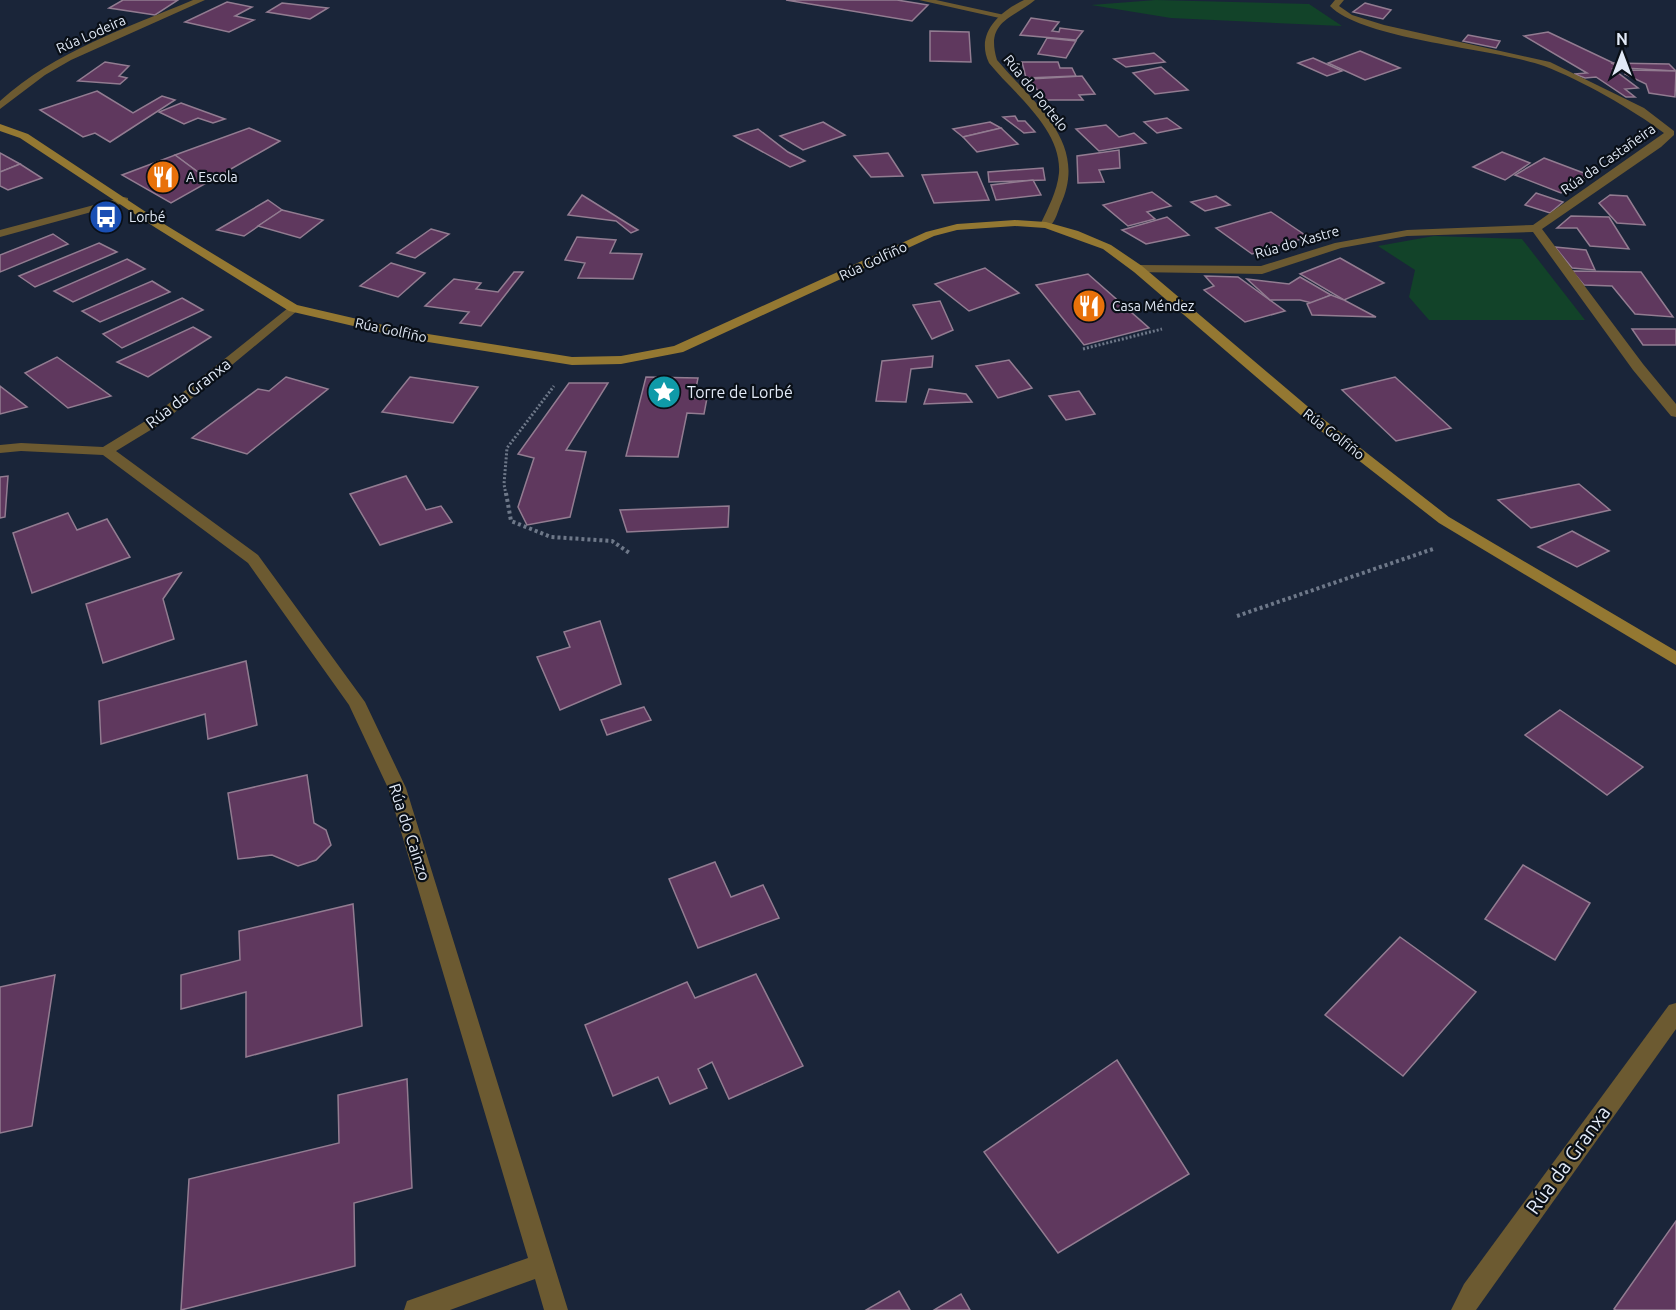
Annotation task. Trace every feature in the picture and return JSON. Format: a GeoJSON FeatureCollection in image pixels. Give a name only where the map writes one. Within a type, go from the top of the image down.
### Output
{"type":"FeatureCollection","features":[{"type":"Feature","properties":{"kind":"main road","name":"Rúa Golfiño"},"geometry":{"type":"LineString","coordinates":[[0,127],[24,136],[124,200],[160,226],[293,308],[409,335],[572,361],[621,360],[678,349],[930,234],[957,227],[988,224],[1046,225],[1074,233],[1107,247],[1138,269],[1308,414],[1444,520],[1676,659]]}},
{"type":"Feature","properties":{"kind":"street","name":"Rúa Lodeira"},"geometry":{"type":"LineString","coordinates":[[0,106],[18,87],[56,64],[201,0]]}},
{"type":"Feature","properties":{"kind":"street"},"geometry":{"type":"LineString","coordinates":[[923,0],[1004,16]]}},
{"type":"Feature","properties":{"kind":"street"},"geometry":{"type":"LineString","coordinates":[[986,0],[1004,16]]}},
{"type":"Feature","properties":{"kind":"street","name":"Rúa do Portelo"},"geometry":{"type":"LineString","coordinates":[[1031,0],[1004,16],[992,28],[987,48],[1009,82],[1052,129],[1061,146],[1064,164],[1061,199],[1046,225]]}},
{"type":"Feature","properties":{"kind":"street","name":"Rúa da Castañeira"},"geometry":{"type":"LineString","coordinates":[[1340,0],[1334,6],[1349,16],[1382,27],[1547,64],[1640,110],[1670,133],[1657,145],[1536,228]]}},
{"type":"Feature","properties":{"kind":"street"},"geometry":{"type":"LineString","coordinates":[[0,234],[124,200]]}},
{"type":"Feature","properties":{"kind":"street"},"geometry":{"type":"LineString","coordinates":[[1536,228],[1638,367],[1676,413]]}},
{"type":"Feature","properties":{"kind":"street","name":"Rúa do Xastre"},"geometry":{"type":"LineString","coordinates":[[1138,269],[1262,270],[1339,245],[1407,233],[1515,231],[1536,228]]}},
{"type":"Feature","properties":{"kind":"street","name":"Rúa da Granxa"},"geometry":{"type":"LineString","coordinates":[[106,451],[158,420],[293,308]]}},
{"type":"Feature","properties":{"kind":"street"},"geometry":{"type":"LineString","coordinates":[[0,449],[21,447],[106,451]]}},
{"type":"Feature","properties":{"kind":"street","name":"Rúa do Cainzo"},"geometry":{"type":"LineString","coordinates":[[106,451],[253,559],[356,702],[397,788],[556,1310]]}},
{"type":"Feature","properties":{"kind":"street","name":"Rúa da Granxa"},"geometry":{"type":"LineString","coordinates":[[1463,1310],[1479,1282],[1676,1012]]}},
{"type":"Feature","properties":{"kind":"street"},"geometry":{"type":"LineString","coordinates":[[416,1310],[542,1265]]}},
{"type":"Feature","properties":{"kind":"path"},"geometry":{"type":"LineString","coordinates":[[1083,349],[1197,319]]}},
{"type":"Feature","properties":{"kind":"path"},"geometry":{"type":"LineString","coordinates":[[572,361],[507,448],[504,484],[511,521],[551,537],[612,541],[631,554]]}},
{"type":"Feature","properties":{"kind":"path"},"geometry":{"type":"LineString","coordinates":[[1237,616],[1470,536]]}},
{"type":"Feature","properties":{"kind":"green space"},"geometry":{"type":"Polygon","coordinates":[[[1156,0],[1309,4],[1342,26],[1171,18],[1091,5],[1156,0]]]}},
{"type":"Feature","properties":{"kind":"green space"},"geometry":{"type":"Polygon","coordinates":[[[1434,236],[1522,239],[1585,320],[1429,320],[1409,297],[1415,270],[1378,246],[1434,236]]]}},
{"type":"Feature","properties":{"kind":"building"},"geometry":{"type":"Polygon","coordinates":[[[123,0],[178,0],[155,15],[109,8],[123,0]]]}},
{"type":"Feature","properties":{"kind":"building"},"geometry":{"type":"Polygon","coordinates":[[[786,0],[897,0],[928,5],[912,21],[786,0]]]}},
{"type":"Feature","properties":{"kind":"building"},"geometry":{"type":"Polygon","coordinates":[[[227,2],[252,7],[235,16],[254,20],[229,32],[185,22],[227,2]]]}},
{"type":"Feature","properties":{"kind":"building"},"geometry":{"type":"Polygon","coordinates":[[[282,3],[328,8],[310,19],[267,12],[282,3]]]}},
{"type":"Feature","properties":{"kind":"building"},"geometry":{"type":"Polygon","coordinates":[[[1365,3],[1391,10],[1383,19],[1353,12],[1365,3]]]}},
{"type":"Feature","properties":{"kind":"building"},"geometry":{"type":"Polygon","coordinates":[[[1031,18],[1059,22],[1052,31],[1059,32],[1060,28],[1083,31],[1076,40],[1020,35],[1031,18]]]}},
{"type":"Feature","properties":{"kind":"building"},"geometry":{"type":"Polygon","coordinates":[[[930,31],[969,32],[971,62],[930,61],[930,31]]]}},
{"type":"Feature","properties":{"kind":"building"},"geometry":{"type":"Polygon","coordinates":[[[1548,32],[1624,68],[1613,69],[1638,88],[1625,89],[1635,97],[1626,97],[1596,77],[1585,78],[1574,74],[1587,73],[1524,36],[1548,32]]]}},
{"type":"Feature","properties":{"kind":"building"},"geometry":{"type":"Polygon","coordinates":[[[1468,35],[1500,41],[1496,48],[1463,41],[1468,35]]]}},
{"type":"Feature","properties":{"kind":"building"},"geometry":{"type":"Polygon","coordinates":[[[1047,38],[1076,41],[1066,58],[1038,54],[1047,38]]]}},
{"type":"Feature","properties":{"kind":"building"},"geometry":{"type":"Polygon","coordinates":[[[1360,51],[1400,68],[1365,80],[1328,63],[1360,51]]]}},
{"type":"Feature","properties":{"kind":"building"},"geometry":{"type":"Polygon","coordinates":[[[1154,53],[1165,62],[1126,67],[1114,59],[1154,53]]]}},
{"type":"Feature","properties":{"kind":"building"},"geometry":{"type":"Polygon","coordinates":[[[1313,58],[1342,71],[1327,76],[1298,63],[1313,58]]]}},
{"type":"Feature","properties":{"kind":"building"},"geometry":{"type":"Polygon","coordinates":[[[105,62],[129,66],[119,76],[127,78],[120,84],[78,81],[105,62]]]}},
{"type":"Feature","properties":{"kind":"building"},"geometry":{"type":"Polygon","coordinates":[[[1022,62],[1058,62],[1060,68],[1072,68],[1076,76],[1026,78],[1022,62]]]}},
{"type":"Feature","properties":{"kind":"building"},"geometry":{"type":"Polygon","coordinates":[[[1611,63],[1669,64],[1676,71],[1624,68],[1611,63]]]}},
{"type":"Feature","properties":{"kind":"building"},"geometry":{"type":"Polygon","coordinates":[[[1161,67],[1188,90],[1155,94],[1133,73],[1161,67]]]}},
{"type":"Feature","properties":{"kind":"building"},"geometry":{"type":"Polygon","coordinates":[[[1628,70],[1676,71],[1675,97],[1649,93],[1646,84],[1625,74],[1628,70]]]}},
{"type":"Feature","properties":{"kind":"building"},"geometry":{"type":"Polygon","coordinates":[[[1082,76],[1095,94],[1079,95],[1083,100],[1044,100],[1030,79],[1082,76]]]}},
{"type":"Feature","properties":{"kind":"building"},"geometry":{"type":"Polygon","coordinates":[[[97,91],[133,113],[162,96],[175,100],[110,142],[95,133],[83,137],[40,110],[97,91]]]}},
{"type":"Feature","properties":{"kind":"building"},"geometry":{"type":"Polygon","coordinates":[[[181,103],[225,119],[213,123],[198,118],[184,124],[159,112],[181,103]]]}},
{"type":"Feature","properties":{"kind":"building"},"geometry":{"type":"Polygon","coordinates":[[[1015,116],[1018,121],[1025,121],[1035,132],[1024,133],[1003,117],[1015,116]]]}},
{"type":"Feature","properties":{"kind":"building"},"geometry":{"type":"Polygon","coordinates":[[[1167,118],[1181,128],[1157,133],[1144,122],[1167,118]]]}},
{"type":"Feature","properties":{"kind":"building"},"geometry":{"type":"Polygon","coordinates":[[[823,122],[845,135],[803,150],[780,136],[823,122]]]}},
{"type":"Feature","properties":{"kind":"building"},"geometry":{"type":"Polygon","coordinates":[[[990,122],[1001,128],[963,137],[953,129],[990,122]]]}},
{"type":"Feature","properties":{"kind":"building"},"geometry":{"type":"Polygon","coordinates":[[[1106,125],[1119,137],[1134,133],[1146,143],[1099,151],[1076,129],[1106,125]]]}},
{"type":"Feature","properties":{"kind":"building"},"geometry":{"type":"Polygon","coordinates":[[[249,128],[280,141],[210,181],[175,155],[249,128]]]}},
{"type":"Feature","properties":{"kind":"building"},"geometry":{"type":"Polygon","coordinates":[[[1001,128],[1018,144],[977,152],[963,137],[1001,128]]]}},
{"type":"Feature","properties":{"kind":"building"},"geometry":{"type":"Polygon","coordinates":[[[758,129],[788,152],[805,161],[790,167],[734,136],[758,129]]]}},
{"type":"Feature","properties":{"kind":"building"},"geometry":{"type":"Polygon","coordinates":[[[1119,150],[1120,168],[1099,170],[1104,182],[1078,183],[1077,156],[1119,150]]]}},
{"type":"Feature","properties":{"kind":"building"},"geometry":{"type":"Polygon","coordinates":[[[1502,152],[1530,163],[1505,180],[1473,167],[1502,152]]]}},
{"type":"Feature","properties":{"kind":"building"},"geometry":{"type":"Polygon","coordinates":[[[0,153],[20,164],[0,172],[0,153]]]}},
{"type":"Feature","properties":{"kind":"building"},"geometry":{"type":"Polygon","coordinates":[[[888,153],[903,176],[871,177],[854,156],[888,153]]]}},
{"type":"Feature","properties":{"kind":"building"},"geometry":{"type":"Polygon","coordinates":[[[175,155],[210,181],[171,203],[122,175],[175,155]]]}},
{"type":"Feature","properties":{"kind":"building"},"geometry":{"type":"Polygon","coordinates":[[[1544,158],[1589,175],[1561,193],[1515,175],[1544,158]]]}},
{"type":"Feature","properties":{"kind":"building"},"geometry":{"type":"Polygon","coordinates":[[[20,164],[42,178],[8,190],[0,186],[0,172],[20,164]]]}},
{"type":"Feature","properties":{"kind":"building"},"geometry":{"type":"Polygon","coordinates":[[[1043,168],[1045,180],[989,182],[988,172],[1043,168]]]}},
{"type":"Feature","properties":{"kind":"building"},"geometry":{"type":"Polygon","coordinates":[[[977,172],[989,200],[934,203],[922,175],[977,172]]]}},
{"type":"Feature","properties":{"kind":"building"},"geometry":{"type":"Polygon","coordinates":[[[1033,180],[1041,195],[996,200],[991,185],[1033,180]]]}},
{"type":"Feature","properties":{"kind":"building"},"geometry":{"type":"Polygon","coordinates":[[[1152,192],[1171,206],[1147,212],[1155,219],[1128,226],[1103,205],[1152,192]]]}},
{"type":"Feature","properties":{"kind":"building"},"geometry":{"type":"Polygon","coordinates":[[[1536,193],[1563,202],[1550,213],[1525,205],[1536,193]]]}},
{"type":"Feature","properties":{"kind":"building"},"geometry":{"type":"Polygon","coordinates":[[[582,195],[638,230],[631,233],[616,221],[568,215],[582,195]]]}},
{"type":"Feature","properties":{"kind":"building"},"geometry":{"type":"Polygon","coordinates":[[[1610,195],[1627,196],[1645,225],[1617,223],[1599,203],[1610,195]]]}},
{"type":"Feature","properties":{"kind":"building"},"geometry":{"type":"Polygon","coordinates":[[[1216,196],[1230,205],[1205,211],[1191,202],[1216,196]]]}},
{"type":"Feature","properties":{"kind":"building"},"geometry":{"type":"Polygon","coordinates":[[[268,200],[282,210],[244,236],[217,230],[268,200]]]}},
{"type":"Feature","properties":{"kind":"building"},"geometry":{"type":"Polygon","coordinates":[[[282,210],[323,220],[300,238],[258,226],[282,210]]]}},
{"type":"Feature","properties":{"kind":"building"},"geometry":{"type":"Polygon","coordinates":[[[1271,212],[1308,237],[1252,254],[1216,228],[1271,212]]]}},
{"type":"Feature","properties":{"kind":"building"},"geometry":{"type":"Polygon","coordinates":[[[1571,216],[1609,217],[1629,249],[1590,246],[1577,228],[1557,228],[1571,216]]]}},
{"type":"Feature","properties":{"kind":"building"},"geometry":{"type":"Polygon","coordinates":[[[1167,217],[1189,235],[1146,244],[1122,230],[1167,217]]]}},
{"type":"Feature","properties":{"kind":"building"},"geometry":{"type":"Polygon","coordinates":[[[431,229],[449,234],[415,258],[397,253],[431,229]]]}},
{"type":"Feature","properties":{"kind":"building"},"geometry":{"type":"Polygon","coordinates":[[[53,234],[68,244],[0,272],[0,255],[53,234]]]}},
{"type":"Feature","properties":{"kind":"building"},"geometry":{"type":"Polygon","coordinates":[[[577,237],[616,240],[610,253],[642,254],[633,279],[578,278],[585,263],[565,260],[577,237]]]}},
{"type":"Feature","properties":{"kind":"building"},"geometry":{"type":"Polygon","coordinates":[[[99,243],[117,252],[35,287],[19,276],[99,243]]]}},
{"type":"Feature","properties":{"kind":"building"},"geometry":{"type":"Polygon","coordinates":[[[1555,247],[1586,250],[1595,270],[1572,268],[1555,247]]]}},
{"type":"Feature","properties":{"kind":"building"},"geometry":{"type":"Polygon","coordinates":[[[1340,258],[1384,283],[1344,300],[1300,274],[1340,258]]]}},
{"type":"Feature","properties":{"kind":"building"},"geometry":{"type":"Polygon","coordinates":[[[127,259],[145,269],[73,302],[54,291],[127,259]]]}},
{"type":"Feature","properties":{"kind":"building"},"geometry":{"type":"Polygon","coordinates":[[[391,263],[425,273],[398,297],[360,286],[391,263]]]}},
{"type":"Feature","properties":{"kind":"building"},"geometry":{"type":"Polygon","coordinates":[[[985,268],[1019,293],[969,311],[935,284],[985,268]]]}},
{"type":"Feature","properties":{"kind":"building"},"geometry":{"type":"Polygon","coordinates":[[[1572,271],[1641,272],[1673,317],[1635,314],[1612,286],[1584,285],[1572,271]]]}},
{"type":"Feature","properties":{"kind":"building"},"geometry":{"type":"Polygon","coordinates":[[[514,272],[523,272],[481,326],[460,323],[469,312],[425,306],[454,279],[481,283],[476,289],[498,292],[514,272]]]}},
{"type":"Feature","properties":{"kind":"building","name":"Casa Méndez"},"geometry":{"type":"Polygon","coordinates":[[[1088,274],[1149,328],[1084,345],[1036,285],[1088,274]]]}},
{"type":"Feature","properties":{"kind":"building"},"geometry":{"type":"Polygon","coordinates":[[[1205,276],[1238,277],[1285,311],[1245,322],[1204,290],[1214,286],[1205,276]]]}},
{"type":"Feature","properties":{"kind":"building"},"geometry":{"type":"Polygon","coordinates":[[[1300,277],[1331,295],[1312,303],[1300,300],[1270,300],[1247,279],[1289,284],[1300,277]]]}},
{"type":"Feature","properties":{"kind":"building"},"geometry":{"type":"Polygon","coordinates":[[[152,281],[170,292],[100,322],[82,311],[152,281]]]}},
{"type":"Feature","properties":{"kind":"building"},"geometry":{"type":"Polygon","coordinates":[[[1331,295],[1376,317],[1312,315],[1307,304],[1331,295]]]}},
{"type":"Feature","properties":{"kind":"building"},"geometry":{"type":"Polygon","coordinates":[[[182,298],[203,310],[122,348],[103,334],[182,298]]]}},
{"type":"Feature","properties":{"kind":"building"},"geometry":{"type":"Polygon","coordinates":[[[940,301],[953,330],[932,339],[913,305],[940,301]]]}},
{"type":"Feature","properties":{"kind":"building"},"geometry":{"type":"Polygon","coordinates":[[[193,327],[211,337],[148,377],[117,362],[193,327]]]}},
{"type":"Feature","properties":{"kind":"building"},"geometry":{"type":"Polygon","coordinates":[[[1632,329],[1676,329],[1676,345],[1643,345],[1632,329]]]}},
{"type":"Feature","properties":{"kind":"building"},"geometry":{"type":"Polygon","coordinates":[[[933,356],[932,367],[911,369],[906,402],[876,401],[882,361],[933,356]]]}},
{"type":"Feature","properties":{"kind":"building"},"geometry":{"type":"Polygon","coordinates":[[[57,357],[111,396],[68,408],[25,373],[57,357]]]}},
{"type":"Feature","properties":{"kind":"building"},"geometry":{"type":"Polygon","coordinates":[[[1009,360],[1032,388],[998,398],[976,366],[1009,360]]]}},
{"type":"Feature","properties":{"kind":"building"},"geometry":{"type":"Polygon","coordinates":[[[286,377],[328,389],[247,454],[192,438],[258,389],[269,391],[286,377]]]}},
{"type":"Feature","properties":{"kind":"building"},"geometry":{"type":"Polygon","coordinates":[[[410,377],[478,387],[453,423],[382,412],[410,377]]]}},
{"type":"Feature","properties":{"kind":"building"},"geometry":{"type":"Polygon","coordinates":[[[646,377],[698,378],[694,398],[707,398],[704,414],[687,413],[678,457],[626,456],[646,377]]]}},
{"type":"Feature","properties":{"kind":"building"},"geometry":{"type":"Polygon","coordinates":[[[1395,377],[1451,428],[1396,441],[1342,390],[1395,377]]]}},
{"type":"Feature","properties":{"kind":"building"},"geometry":{"type":"Polygon","coordinates":[[[569,383],[608,383],[566,450],[586,452],[570,517],[527,525],[518,507],[534,458],[518,454],[569,383]]]}},
{"type":"Feature","properties":{"kind":"building"},"geometry":{"type":"Polygon","coordinates":[[[0,386],[27,407],[0,414],[0,386]]]}},
{"type":"Feature","properties":{"kind":"building"},"geometry":{"type":"Polygon","coordinates":[[[929,389],[966,394],[972,402],[924,404],[929,389]]]}},
{"type":"Feature","properties":{"kind":"building"},"geometry":{"type":"Polygon","coordinates":[[[1079,391],[1095,414],[1066,420],[1049,396],[1079,391]]]}},
{"type":"Feature","properties":{"kind":"building"},"geometry":{"type":"Polygon","coordinates":[[[8,476],[5,517],[0,518],[0,477],[8,476]]]}},
{"type":"Feature","properties":{"kind":"building"},"geometry":{"type":"Polygon","coordinates":[[[406,476],[426,510],[441,506],[452,522],[380,545],[350,494],[406,476]]]}},
{"type":"Feature","properties":{"kind":"building"},"geometry":{"type":"Polygon","coordinates":[[[1579,484],[1610,510],[1531,528],[1498,500],[1579,484]]]}},
{"type":"Feature","properties":{"kind":"building"},"geometry":{"type":"Polygon","coordinates":[[[729,506],[728,527],[627,532],[620,510],[729,506]]]}},
{"type":"Feature","properties":{"kind":"building"},"geometry":{"type":"Polygon","coordinates":[[[68,513],[77,530],[107,519],[130,557],[32,593],[13,533],[68,513]]]}},
{"type":"Feature","properties":{"kind":"building"},"geometry":{"type":"Polygon","coordinates":[[[1572,531],[1609,551],[1577,567],[1538,547],[1572,531]]]}},
{"type":"Feature","properties":{"kind":"building"},"geometry":{"type":"Polygon","coordinates":[[[181,573],[163,599],[174,639],[103,663],[86,604],[181,573]]]}},
{"type":"Feature","properties":{"kind":"building"},"geometry":{"type":"Polygon","coordinates":[[[600,621],[621,684],[560,710],[537,657],[570,647],[564,632],[600,621]]]}},
{"type":"Feature","properties":{"kind":"building"},"geometry":{"type":"Polygon","coordinates":[[[246,661],[257,725],[208,739],[205,714],[101,744],[99,701],[246,661]]]}},
{"type":"Feature","properties":{"kind":"building"},"geometry":{"type":"Polygon","coordinates":[[[644,707],[651,720],[607,735],[601,720],[644,707]]]}},
{"type":"Feature","properties":{"kind":"building"},"geometry":{"type":"Polygon","coordinates":[[[1560,710],[1643,767],[1607,795],[1525,735],[1560,710]]]}},
{"type":"Feature","properties":{"kind":"building"},"geometry":{"type":"Polygon","coordinates":[[[307,775],[314,823],[326,830],[331,845],[316,860],[298,866],[272,855],[238,859],[228,793],[307,775]]]}},
{"type":"Feature","properties":{"kind":"building"},"geometry":{"type":"Polygon","coordinates":[[[715,862],[731,897],[763,885],[779,918],[698,948],[669,879],[715,862]]]}},
{"type":"Feature","properties":{"kind":"building"},"geometry":{"type":"Polygon","coordinates":[[[1523,865],[1590,903],[1555,960],[1485,919],[1523,865]]]}},
{"type":"Feature","properties":{"kind":"building"},"geometry":{"type":"Polygon","coordinates":[[[353,904],[362,1026],[246,1057],[246,992],[181,1009],[181,975],[240,960],[239,931],[353,904]]]}},
{"type":"Feature","properties":{"kind":"building"},"geometry":{"type":"Polygon","coordinates":[[[1400,937],[1476,992],[1403,1076],[1325,1015],[1400,937]]]}},
{"type":"Feature","properties":{"kind":"building"},"geometry":{"type":"Polygon","coordinates":[[[756,974],[803,1066],[729,1099],[712,1062],[698,1069],[707,1088],[670,1104],[658,1077],[613,1096],[585,1025],[687,982],[695,998],[756,974]]]}},
{"type":"Feature","properties":{"kind":"building"},"geometry":{"type":"Polygon","coordinates":[[[55,975],[32,1126],[0,1133],[0,987],[55,975]]]}},
{"type":"Feature","properties":{"kind":"building"},"geometry":{"type":"Polygon","coordinates":[[[1117,1060],[1189,1174],[1058,1253],[984,1152],[1117,1060]]]}},
{"type":"Feature","properties":{"kind":"building"},"geometry":{"type":"Polygon","coordinates":[[[407,1079],[412,1188],[354,1203],[355,1266],[181,1310],[189,1179],[339,1143],[338,1095],[407,1079]]]}},
{"type":"Feature","properties":{"kind":"building"},"geometry":{"type":"Polygon","coordinates":[[[1676,1221],[1676,1310],[1614,1309],[1676,1221]]]}},
{"type":"Feature","properties":{"kind":"building"},"geometry":{"type":"Polygon","coordinates":[[[899,1291],[910,1310],[866,1310],[899,1291]]]}},
{"type":"Feature","properties":{"kind":"building"},"geometry":{"type":"Polygon","coordinates":[[[961,1294],[970,1310],[934,1310],[961,1294]]]}},
{"type":"Feature","properties":{"kind":"place","name":"A Escola"},"geometry":{"type":"Point","coordinates":[163,177]}},
{"type":"Feature","properties":{"kind":"place","name":"Lorbé"},"geometry":{"type":"Point","coordinates":[106,217]}},
{"type":"Feature","properties":{"kind":"place","name":"Casa Méndez"},"geometry":{"type":"Point","coordinates":[1089,306]}},
{"type":"Feature","properties":{"kind":"place","name":"Torre de Lorbé"},"geometry":{"type":"Point","coordinates":[664,392]}}]}
